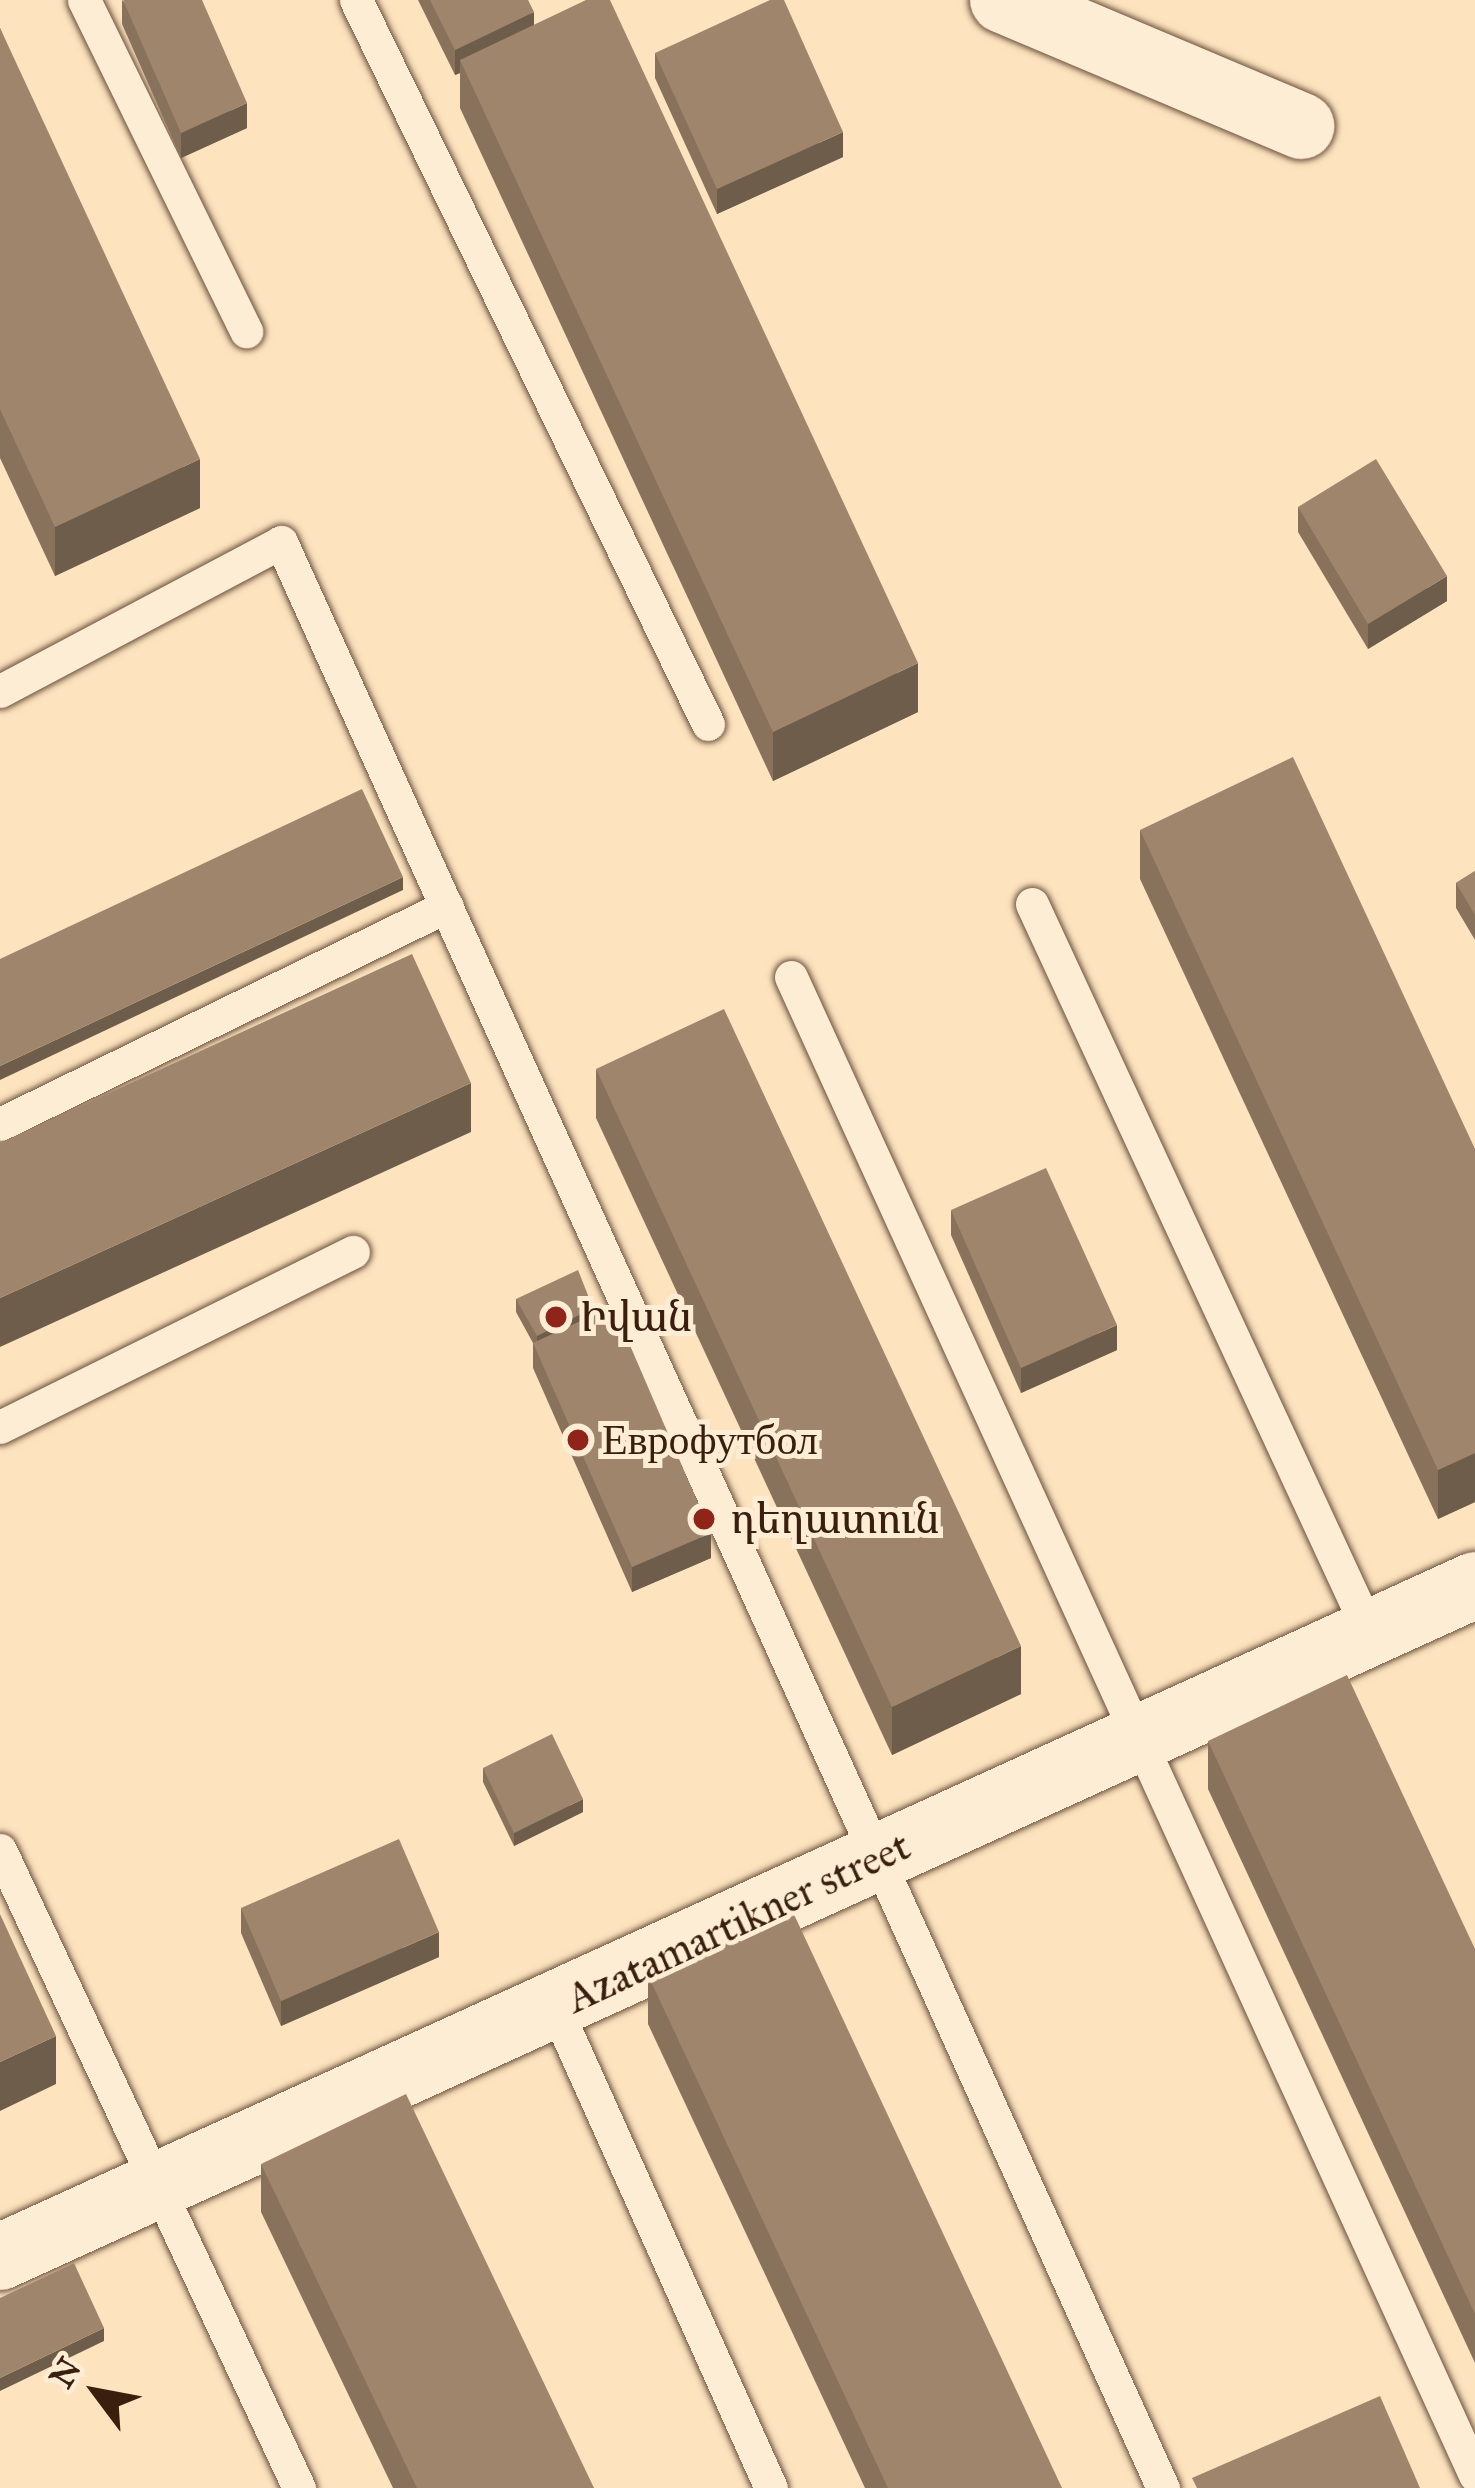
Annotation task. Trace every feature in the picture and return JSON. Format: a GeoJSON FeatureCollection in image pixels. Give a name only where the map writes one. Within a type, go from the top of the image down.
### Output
{"type":"FeatureCollection","features":[{"type":"Feature","properties":{"kind":"street"},"geometry":{"type":"LineString","coordinates":[[1003,0],[1301,126]]}},
{"type":"Feature","properties":{"kind":"street","name":"Azatamartikner street"},"geometry":{"type":"LineString","coordinates":[[0,2257],[1475,1585]]}},
{"type":"Feature","properties":{"kind":"lane"},"geometry":{"type":"LineString","coordinates":[[84,0],[246,331]]}},
{"type":"Feature","properties":{"kind":"lane"},"geometry":{"type":"LineString","coordinates":[[356,0],[708,724]]}},
{"type":"Feature","properties":{"kind":"lane"},"geometry":{"type":"LineString","coordinates":[[0,691],[281,542],[1163,2488]]}},
{"type":"Feature","properties":{"kind":"lane"},"geometry":{"type":"LineString","coordinates":[[1032,904],[1370,1631]]}},
{"type":"Feature","properties":{"kind":"lane"},"geometry":{"type":"LineString","coordinates":[[0,1124],[446,906]]}},
{"type":"Feature","properties":{"kind":"lane"},"geometry":{"type":"LineString","coordinates":[[791,977],[1475,2475]]}},
{"type":"Feature","properties":{"kind":"lane"},"geometry":{"type":"LineString","coordinates":[[0,1427],[353,1252]]}},
{"type":"Feature","properties":{"kind":"lane"},"geometry":{"type":"LineString","coordinates":[[0,1850],[299,2488]]}},
{"type":"Feature","properties":{"kind":"lane"},"geometry":{"type":"LineString","coordinates":[[555,2007],[771,2488]]}},
{"type":"Feature","properties":{"kind":"building"},"geometry":{"type":"Polygon","coordinates":[[[123,0],[202,0],[247,103],[181,133],[123,0]]]}},
{"type":"Feature","properties":{"kind":"building"},"geometry":{"type":"Polygon","coordinates":[[[430,0],[528,0],[534,12],[455,50],[430,0]]]}},
{"type":"Feature","properties":{"kind":"building"},"geometry":{"type":"Polygon","coordinates":[[[586,0],[610,0],[918,663],[773,732],[460,60],[586,0]]]}},
{"type":"Feature","properties":{"kind":"building"},"geometry":{"type":"Polygon","coordinates":[[[770,0],[784,0],[843,132],[717,189],[655,53],[770,0]]]}},
{"type":"Feature","properties":{"kind":"building"},"geometry":{"type":"Polygon","coordinates":[[[0,28],[200,459],[55,527],[0,409],[0,28]]]}},
{"type":"Feature","properties":{"kind":"building"},"geometry":{"type":"Polygon","coordinates":[[[1376,459],[1447,576],[1368,624],[1298,507],[1376,459]]]}},
{"type":"Feature","properties":{"kind":"building"},"geometry":{"type":"Polygon","coordinates":[[[1293,757],[1475,1149],[1475,1453],[1438,1470],[1140,830],[1293,757]]]}},
{"type":"Feature","properties":{"kind":"building"},"geometry":{"type":"Polygon","coordinates":[[[362,789],[403,877],[0,1066],[0,959],[362,789]]]}},
{"type":"Feature","properties":{"kind":"building"},"geometry":{"type":"Polygon","coordinates":[[[1475,871],[1475,915],[1456,883],[1475,871]]]}},
{"type":"Feature","properties":{"kind":"building"},"geometry":{"type":"Polygon","coordinates":[[[412,954],[471,1083],[0,1298],[0,1143],[412,954]]]}},
{"type":"Feature","properties":{"kind":"building"},"geometry":{"type":"Polygon","coordinates":[[[724,1009],[1021,1646],[892,1707],[596,1069],[724,1009]]]}},
{"type":"Feature","properties":{"kind":"building"},"geometry":{"type":"Polygon","coordinates":[[[1046,1168],[1117,1325],[1021,1368],[951,1210],[1046,1168]]]}},
{"type":"Feature","properties":{"kind":"building"},"geometry":{"type":"Polygon","coordinates":[[[578,1270],[593,1308],[537,1336],[516,1299],[578,1270]]]}},
{"type":"Feature","properties":{"kind":"building"},"geometry":{"type":"Polygon","coordinates":[[[613,1306],[711,1533],[632,1567],[533,1343],[613,1306]]]}},
{"type":"Feature","properties":{"kind":"building"},"geometry":{"type":"Polygon","coordinates":[[[1347,1675],[1475,1949],[1475,2314],[1208,1741],[1347,1675]]]}},
{"type":"Feature","properties":{"kind":"building"},"geometry":{"type":"Polygon","coordinates":[[[552,1734],[583,1799],[514,1833],[483,1768],[552,1734]]]}},
{"type":"Feature","properties":{"kind":"building"},"geometry":{"type":"Polygon","coordinates":[[[399,1839],[439,1932],[281,2001],[241,1908],[399,1839]]]}},
{"type":"Feature","properties":{"kind":"building"},"geometry":{"type":"Polygon","coordinates":[[[791,1908],[1062,2488],[888,2488],[648,1975],[791,1908]]]}},
{"type":"Feature","properties":{"kind":"building"},"geometry":{"type":"Polygon","coordinates":[[[0,1914],[56,2036],[0,2062],[0,1914]]]}},
{"type":"Feature","properties":{"kind":"building"},"geometry":{"type":"Polygon","coordinates":[[[406,2094],[594,2488],[417,2488],[261,2164],[406,2094]]]}},
{"type":"Feature","properties":{"kind":"building"},"geometry":{"type":"Polygon","coordinates":[[[74,2263],[104,2328],[0,2378],[0,2298],[74,2263]]]}},
{"type":"Feature","properties":{"kind":"building"},"geometry":{"type":"Polygon","coordinates":[[[1380,2396],[1420,2488],[1197,2488],[1192,2478],[1380,2396]]]}},
{"type":"Feature","properties":{"kind":"place","name":"Իվան"},"geometry":{"type":"Point","coordinates":[556,1317]}},
{"type":"Feature","properties":{"kind":"place","name":"Еврофутбол"},"geometry":{"type":"Point","coordinates":[578,1440]}},
{"type":"Feature","properties":{"kind":"place","name":"դեղատուն"},"geometry":{"type":"Point","coordinates":[704,1519]}}]}
